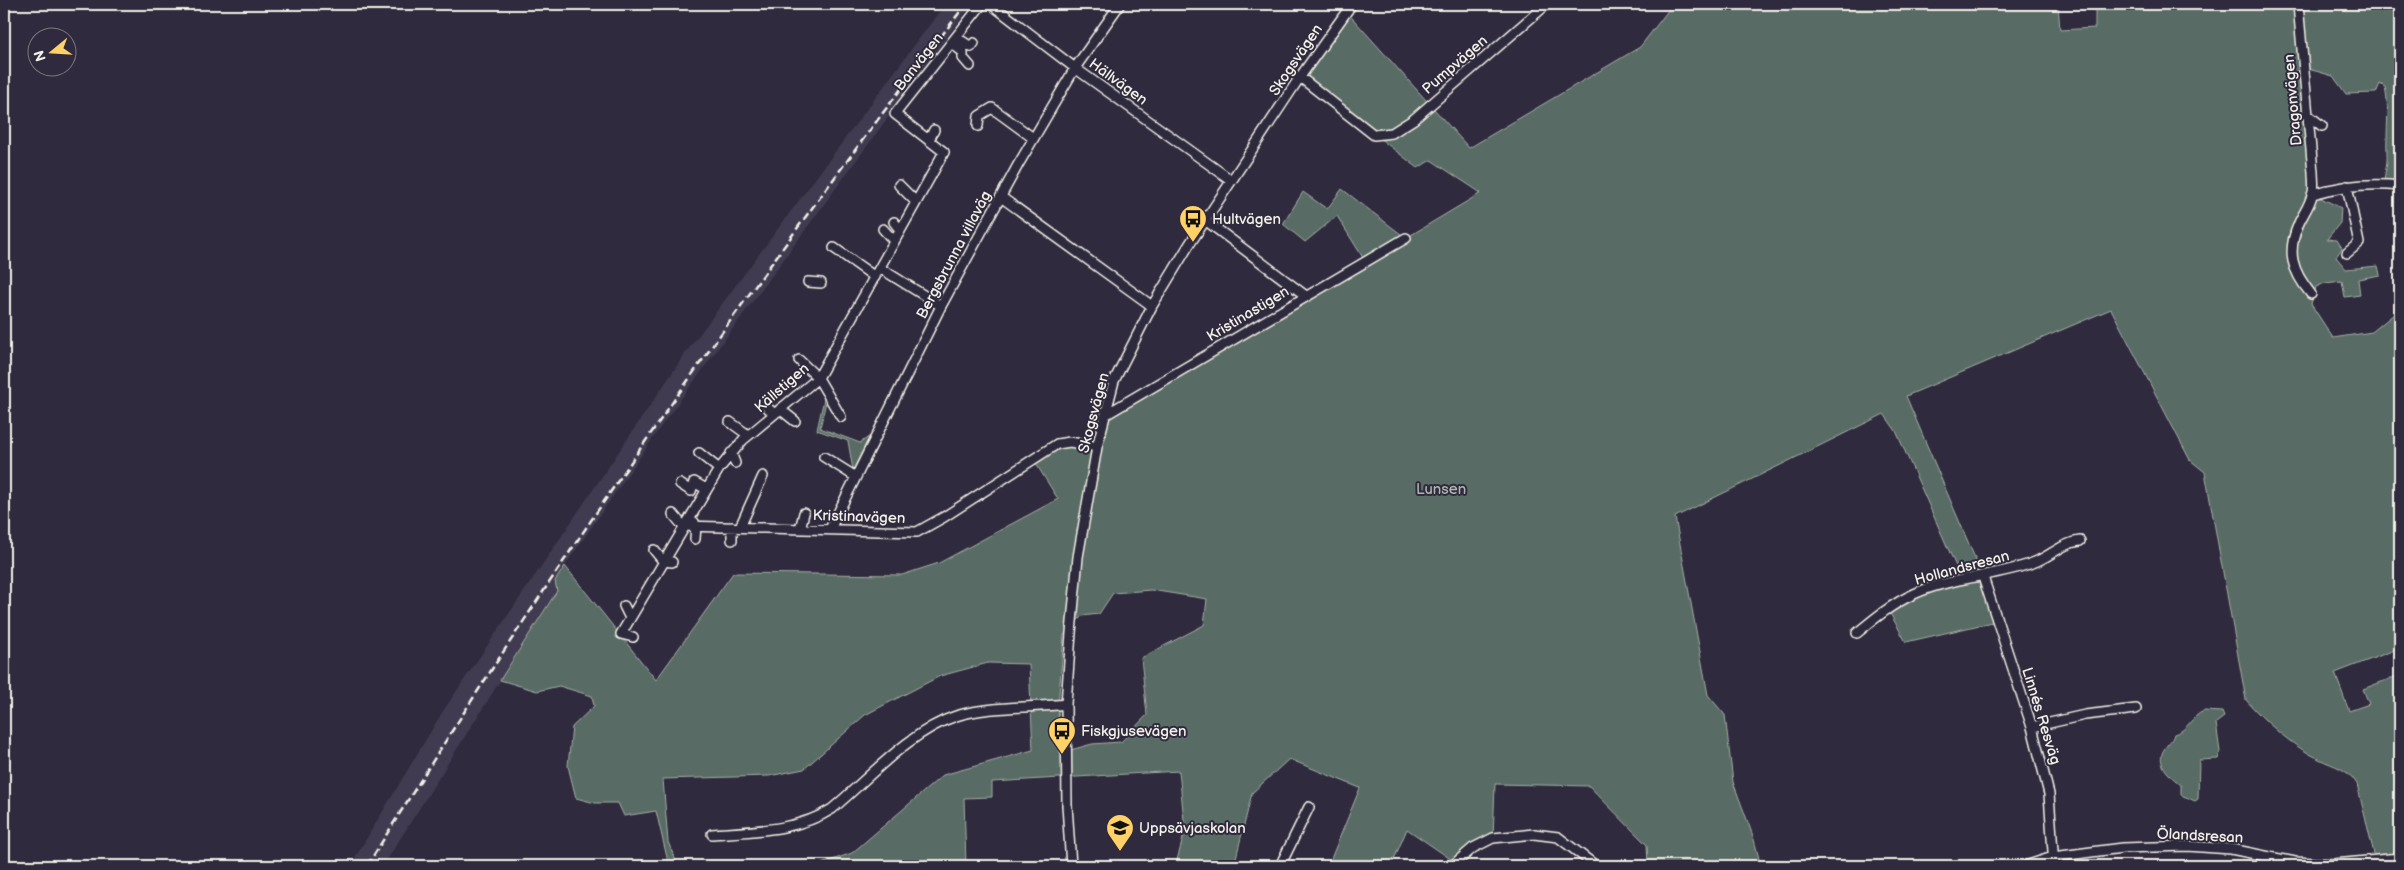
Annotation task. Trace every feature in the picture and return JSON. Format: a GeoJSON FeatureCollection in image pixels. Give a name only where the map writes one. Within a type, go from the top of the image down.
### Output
{"type":"FeatureCollection","features":[{"type":"Feature","properties":{"kind":"street","name":"Banvägen"},"geometry":{"type":"LineString","coordinates":[[895,114],[982,4]]}},
{"type":"Feature","properties":{"kind":"street","name":"Hällvägen"},"geometry":{"type":"LineString","coordinates":[[991,4],[1075,68],[1231,180]]}},
{"type":"Feature","properties":{"kind":"street","name":"Bergsbrunna villaväg"},"geometry":{"type":"LineString","coordinates":[[830,529],[941,306],[1001,197],[1075,68],[1120,4]]}},
{"type":"Feature","properties":{"kind":"street","name":"Skogsvägen"},"geometry":{"type":"LineString","coordinates":[[1071,866],[1067,805],[1066,704],[1078,557],[1097,447],[1114,381],[1152,306],[1205,220],[1300,77],[1352,4]]}},
{"type":"Feature","properties":{"kind":"street","name":"Pumpvägen"},"geometry":{"type":"LineString","coordinates":[[1300,77],[1374,135],[1392,133],[1414,119],[1547,4]]}},
{"type":"Feature","properties":{"kind":"street","name":"Dragonvägen"},"geometry":{"type":"LineString","coordinates":[[2298,4],[2313,194],[2298,226],[2292,252],[2293,268],[2298,279],[2311,294]]}},
{"type":"Feature","properties":{"kind":"street"},"geometry":{"type":"LineString","coordinates":[[954,40],[971,47],[974,43]]}},
{"type":"Feature","properties":{"kind":"street"},"geometry":{"type":"LineString","coordinates":[[954,40],[963,52],[963,58],[970,66]]}},
{"type":"Feature","properties":{"kind":"street"},"geometry":{"type":"LineString","coordinates":[[978,126],[979,116],[992,108],[1034,138]]}},
{"type":"Feature","properties":{"kind":"street","name":"Källstigen"},"geometry":{"type":"LineString","coordinates":[[633,637],[621,634],[668,562],[690,515],[706,489],[715,482],[719,469],[748,435],[818,378],[852,325],[900,230],[916,202],[935,175],[944,152],[929,140],[904,127],[895,114]]}},
{"type":"Feature","properties":{"kind":"street"},"geometry":{"type":"LineString","coordinates":[[2308,115],[2322,126]]}},
{"type":"Feature","properties":{"kind":"street"},"geometry":{"type":"LineString","coordinates":[[929,140],[934,130]]}},
{"type":"Feature","properties":{"kind":"street"},"geometry":{"type":"LineString","coordinates":[[2313,194],[2347,186],[2373,183],[2400,186]]}},
{"type":"Feature","properties":{"kind":"street"},"geometry":{"type":"LineString","coordinates":[[899,185],[916,202]]}},
{"type":"Feature","properties":{"kind":"street"},"geometry":{"type":"LineString","coordinates":[[2347,186],[2355,201],[2358,243],[2347,253]]}},
{"type":"Feature","properties":{"kind":"street"},"geometry":{"type":"LineString","coordinates":[[1001,197],[1152,306]]}},
{"type":"Feature","properties":{"kind":"street"},"geometry":{"type":"LineString","coordinates":[[909,215],[917,220]]}},
{"type":"Feature","properties":{"kind":"street"},"geometry":{"type":"LineString","coordinates":[[1205,220],[1306,296]]}},
{"type":"Feature","properties":{"kind":"street"},"geometry":{"type":"LineString","coordinates":[[894,222],[900,230]]}},
{"type":"Feature","properties":{"kind":"street"},"geometry":{"type":"LineString","coordinates":[[883,229],[894,241]]}},
{"type":"Feature","properties":{"kind":"street","name":"Kristinastigen"},"geometry":{"type":"LineString","coordinates":[[1105,415],[1406,238]]}},
{"type":"Feature","properties":{"kind":"street"},"geometry":{"type":"LineString","coordinates":[[834,248],[875,277]]}},
{"type":"Feature","properties":{"kind":"street"},"geometry":{"type":"LineString","coordinates":[[880,268],[941,306]]}},
{"type":"Feature","properties":{"kind":"street"},"geometry":{"type":"LineString","coordinates":[[808,282],[821,283]]}},
{"type":"Feature","properties":{"kind":"street"},"geometry":{"type":"LineString","coordinates":[[799,360],[818,378],[841,417]]}},
{"type":"Feature","properties":{"kind":"street"},"geometry":{"type":"LineString","coordinates":[[764,404],[795,421]]}},
{"type":"Feature","properties":{"kind":"street"},"geometry":{"type":"LineString","coordinates":[[730,422],[748,435]]}},
{"type":"Feature","properties":{"kind":"street","name":"Kristinavägen"},"geometry":{"type":"LineString","coordinates":[[684,526],[916,532],[944,517],[1057,444],[1070,442],[1097,447]]}},
{"type":"Feature","properties":{"kind":"street"},"geometry":{"type":"LineString","coordinates":[[699,453],[719,469]]}},
{"type":"Feature","properties":{"kind":"street"},"geometry":{"type":"LineString","coordinates":[[731,453],[735,463]]}},
{"type":"Feature","properties":{"kind":"street"},"geometry":{"type":"LineString","coordinates":[[824,457],[856,477]]}},
{"type":"Feature","properties":{"kind":"street"},"geometry":{"type":"LineString","coordinates":[[732,540],[736,527],[763,476]]}},
{"type":"Feature","properties":{"kind":"street"},"geometry":{"type":"LineString","coordinates":[[680,484],[691,491],[694,482],[706,489]]}},
{"type":"Feature","properties":{"kind":"street"},"geometry":{"type":"LineString","coordinates":[[673,514],[684,526]]}},
{"type":"Feature","properties":{"kind":"street"},"geometry":{"type":"LineString","coordinates":[[800,529],[804,514]]}},
{"type":"Feature","properties":{"kind":"street"},"geometry":{"type":"LineString","coordinates":[[690,515],[696,526],[695,539]]}},
{"type":"Feature","properties":{"kind":"street","name":"Hollandsresan"},"geometry":{"type":"LineString","coordinates":[[1857,633],[1887,608],[1915,594],[1949,582],[1983,577],[2037,562],[2070,542],[2080,541]]}},
{"type":"Feature","properties":{"kind":"street"},"geometry":{"type":"LineString","coordinates":[[654,550],[668,562]]}},
{"type":"Feature","properties":{"kind":"street","name":"Linnés Resväg"},"geometry":{"type":"LineString","coordinates":[[1983,577],[2032,727],[2049,794],[2054,862]]}},
{"type":"Feature","properties":{"kind":"street"},"geometry":{"type":"LineString","coordinates":[[624,606],[635,614]]}},
{"type":"Feature","properties":{"kind":"street"},"geometry":{"type":"LineString","coordinates":[[712,834],[763,830],[816,819],[832,809],[920,732],[956,716],[991,709],[1066,704]]}},
{"type":"Feature","properties":{"kind":"street"},"geometry":{"type":"LineString","coordinates":[[2032,727],[2085,715],[2136,708]]}},
{"type":"Feature","properties":{"kind":"street"},"geometry":{"type":"LineString","coordinates":[[1280,866],[1309,807]]}},
{"type":"Feature","properties":{"kind":"street"},"geometry":{"type":"LineString","coordinates":[[1452,866],[1473,848],[1493,838],[1534,834],[1558,837],[1596,866]]}},
{"type":"Feature","properties":{"kind":"street","name":"Ölandsresan"},"geometry":{"type":"LineString","coordinates":[[2025,866],[2122,848],[2188,846],[2231,849],[2304,862],[2334,864],[2400,858]]}},
{"type":"Feature","properties":{"kind":"shaded area"},"geometry":{"type":"Polygon","coordinates":[[[945,4],[972,4],[887,114],[889,116],[667,418],[555,580],[557,591],[383,866],[350,866],[443,711],[687,351],[945,4]]]}},
{"type":"Feature","properties":{"kind":"green space","name":"Lunsen"},"geometry":{"type":"Polygon","coordinates":[[[1673,4],[2058,4],[2060,30],[2095,28],[2095,4],[2400,4],[2399,152],[2396,179],[2391,185],[2384,184],[2388,112],[2385,87],[2380,84],[2376,93],[2346,94],[2333,76],[2305,68],[2317,196],[2341,208],[2340,223],[2327,239],[2337,240],[2342,248],[2336,257],[2346,269],[2378,266],[2380,275],[2358,279],[2360,295],[2345,297],[2342,281],[2325,283],[2316,287],[2311,304],[2333,338],[2372,332],[2400,309],[2400,648],[2335,673],[2349,711],[2369,704],[2363,689],[2400,675],[2400,866],[2377,866],[2357,784],[2349,774],[2319,759],[2289,740],[2262,717],[2246,700],[2205,472],[2190,460],[2111,309],[1906,396],[1983,577],[1997,621],[1906,642],[1887,608],[1949,583],[1958,571],[1896,431],[1884,414],[1675,517],[1708,695],[1725,715],[1733,782],[1753,836],[1761,866],[1648,866],[1647,845],[1589,786],[1495,784],[1493,838],[1455,862],[1407,829],[1391,866],[1328,866],[1360,788],[1289,759],[1252,793],[1234,866],[1189,866],[1188,863],[1177,860],[1185,831],[1179,771],[992,782],[992,797],[964,798],[966,866],[815,866],[852,853],[943,775],[1033,750],[1029,664],[988,663],[940,676],[865,715],[804,769],[769,776],[663,779],[668,842],[678,866],[669,866],[656,811],[624,816],[618,803],[595,803],[576,798],[568,766],[572,727],[594,706],[592,696],[559,686],[537,691],[500,680],[557,591],[555,581],[565,566],[656,680],[733,573],[902,575],[939,563],[1058,499],[1033,459],[1057,444],[1097,447],[1105,415],[1365,261],[1337,216],[1305,242],[1283,224],[1303,192],[1327,209],[1342,189],[1406,238],[1481,193],[1431,160],[1418,168],[1300,77],[1346,11],[1469,148],[1640,47],[1673,4]],[[1151,590],[1113,593],[1099,614],[1082,616],[1064,635],[1058,706],[1060,753],[1092,744],[1121,742],[1147,715],[1141,658],[1204,625],[1207,599],[1151,590]]]}},
{"type":"Feature","properties":{"kind":"green space"},"geometry":{"type":"Polygon","coordinates":[[[825,394],[827,397],[820,428],[860,443],[870,436],[853,470],[848,441],[817,430],[825,394]]]}},
{"type":"Feature","properties":{"kind":"green space"},"geometry":{"type":"Polygon","coordinates":[[[2204,711],[2222,712],[2224,717],[2216,723],[2220,752],[2218,759],[2199,760],[2198,799],[2195,801],[2181,795],[2181,785],[2165,769],[2161,759],[2165,748],[2174,734],[2183,730],[2196,716],[2204,711]]]}},
{"type":"Feature","properties":{"kind":"railway"},"geometry":{"type":"LineString","coordinates":[[367,866],[508,645],[655,427],[808,214],[966,4]]}},
{"type":"Feature","properties":{"kind":"place","name":"Hultvägen"},"geometry":{"type":"Point","coordinates":[1193,243]}},
{"type":"Feature","properties":{"kind":"place","name":"Fiskgjusevägen"},"geometry":{"type":"Point","coordinates":[1062,755]}},
{"type":"Feature","properties":{"kind":"place","name":"Uppsävjaskolan"},"geometry":{"type":"Point","coordinates":[1120,852]}}]}
